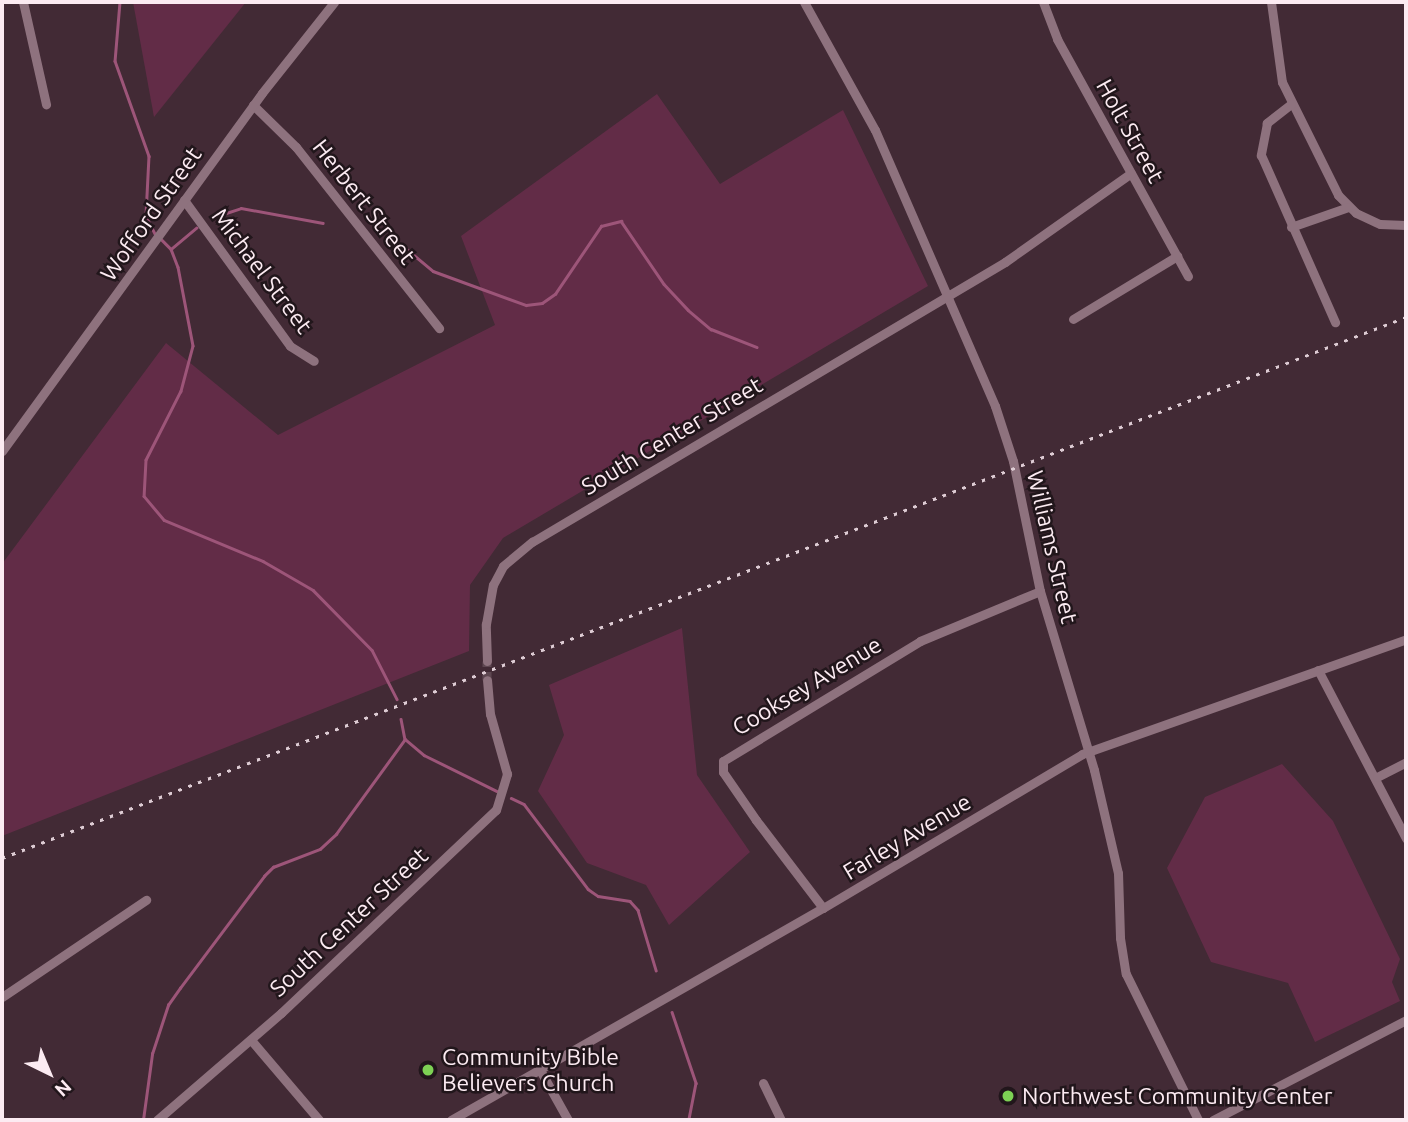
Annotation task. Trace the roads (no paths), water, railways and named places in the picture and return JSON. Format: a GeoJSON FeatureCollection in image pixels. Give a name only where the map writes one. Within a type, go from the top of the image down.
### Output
{"type":"FeatureCollection","features":[{"type":"Feature","properties":{"kind":"street"},"geometry":{"type":"LineString","coordinates":[[23,2],[46,104]]}},
{"type":"Feature","properties":{"kind":"street","name":"Wofford Street"},"geometry":{"type":"LineString","coordinates":[[2,451],[253,105],[334,2]]}},
{"type":"Feature","properties":{"kind":"street","name":"Williams Street"},"geometry":{"type":"LineString","coordinates":[[804,2],[875,130],[1006,436],[1040,592],[1088,752],[1119,882],[1120,938],[1126,974],[1198,1120]]}},
{"type":"Feature","properties":{"kind":"street","name":"Holt Street"},"geometry":{"type":"LineString","coordinates":[[1044,2],[1057,39],[1188,276]]}},
{"type":"Feature","properties":{"kind":"street"},"geometry":{"type":"LineString","coordinates":[[1271,2],[1279,70],[1292,104],[1348,207],[1380,225],[1406,225]]}},
{"type":"Feature","properties":{"kind":"street"},"geometry":{"type":"LineString","coordinates":[[1292,104],[1273,114],[1261,144],[1291,228],[1335,322]]}},
{"type":"Feature","properties":{"kind":"street","name":"Herbert Street"},"geometry":{"type":"LineString","coordinates":[[253,105],[296,147],[439,328]]}},
{"type":"Feature","properties":{"kind":"street","name":"South Center Street"},"geometry":{"type":"LineString","coordinates":[[487,661],[490,594],[503,566],[517,554],[1052,232],[1131,173]]}},
{"type":"Feature","properties":{"kind":"street","name":"Michael Street"},"geometry":{"type":"LineString","coordinates":[[184,200],[290,346],[314,361]]}},
{"type":"Feature","properties":{"kind":"street"},"geometry":{"type":"LineString","coordinates":[[1291,228],[1348,207]]}},
{"type":"Feature","properties":{"kind":"street"},"geometry":{"type":"LineString","coordinates":[[1073,319],[1177,256]]}},
{"type":"Feature","properties":{"kind":"street","name":"Cooksey Avenue"},"geometry":{"type":"LineString","coordinates":[[823,908],[723,772],[723,761],[920,641],[1040,592]]}},
{"type":"Feature","properties":{"kind":"street","name":"Farley Avenue"},"geometry":{"type":"LineString","coordinates":[[451,1120],[823,908],[1088,752],[1406,639]]}},
{"type":"Feature","properties":{"kind":"street"},"geometry":{"type":"LineString","coordinates":[[1318,670],[1377,777],[1406,838]]}},
{"type":"Feature","properties":{"kind":"street","name":"South Center Street"},"geometry":{"type":"LineString","coordinates":[[157,1120],[251,1040],[496,810],[507,774],[490,714],[487,680]]}},
{"type":"Feature","properties":{"kind":"street"},"geometry":{"type":"LineString","coordinates":[[1377,777],[1406,762]]}},
{"type":"Feature","properties":{"kind":"street"},"geometry":{"type":"LineString","coordinates":[[2,997],[146,900]]}},
{"type":"Feature","properties":{"kind":"street"},"geometry":{"type":"LineString","coordinates":[[1213,1120],[1406,1020]]}},
{"type":"Feature","properties":{"kind":"street"},"geometry":{"type":"LineString","coordinates":[[251,1040],[319,1120]]}},
{"type":"Feature","properties":{"kind":"street"},"geometry":{"type":"LineString","coordinates":[[540,1070],[568,1120]]}},
{"type":"Feature","properties":{"kind":"street"},"geometry":{"type":"LineString","coordinates":[[763,1083],[781,1120]]}},
{"type":"Feature","properties":{"kind":"waterway"},"geometry":{"type":"LineString","coordinates":[[120,2],[115,61],[149,156],[146,216],[155,234]]}},
{"type":"Feature","properties":{"kind":"waterway"},"geometry":{"type":"LineString","coordinates":[[214,217],[241,208],[323,223]]}},
{"type":"Feature","properties":{"kind":"waterway"},"geometry":{"type":"LineString","coordinates":[[388,240],[402,245],[433,271],[526,305],[542,303],[555,294],[601,226],[621,221],[664,284],[688,310],[711,329],[757,347]]}},
{"type":"Feature","properties":{"kind":"waterway"},"geometry":{"type":"LineString","coordinates":[[171,249],[196,228]]}},
{"type":"Feature","properties":{"kind":"waterway"},"geometry":{"type":"LineString","coordinates":[[160,238],[171,249],[178,267],[193,346],[181,391],[146,460],[144,496],[164,520],[263,561],[313,590],[372,650],[397,699]]}},
{"type":"Feature","properties":{"kind":"waterway"},"geometry":{"type":"LineString","coordinates":[[401,719],[405,739],[424,755],[497,791]]}},
{"type":"Feature","properties":{"kind":"waterway"},"geometry":{"type":"LineString","coordinates":[[143,1120],[152,1054],[168,1005],[264,876],[273,867],[320,849],[336,834],[405,739]]}},
{"type":"Feature","properties":{"kind":"waterway"},"geometry":{"type":"LineString","coordinates":[[511,798],[524,804],[588,889],[598,896],[630,901],[638,910],[656,970]]}},
{"type":"Feature","properties":{"kind":"waterway"},"geometry":{"type":"LineString","coordinates":[[672,1012],[696,1083],[689,1120]]}},
{"type":"Feature","properties":{"kind":"tunnel"},"geometry":{"type":"LineString","coordinates":[[487,661],[487,680]]}},
{"type":"Feature","properties":{"kind":"railway"},"geometry":{"type":"LineString","coordinates":[[2,858],[1406,317]]}},
{"type":"Feature","properties":{"kind":"place","name":"Community Bible Believers Church"},"geometry":{"type":"Point","coordinates":[428,1070]}},
{"type":"Feature","properties":{"kind":"place","name":"Northwest Community Center"},"geometry":{"type":"Point","coordinates":[1008,1096]}}]}
